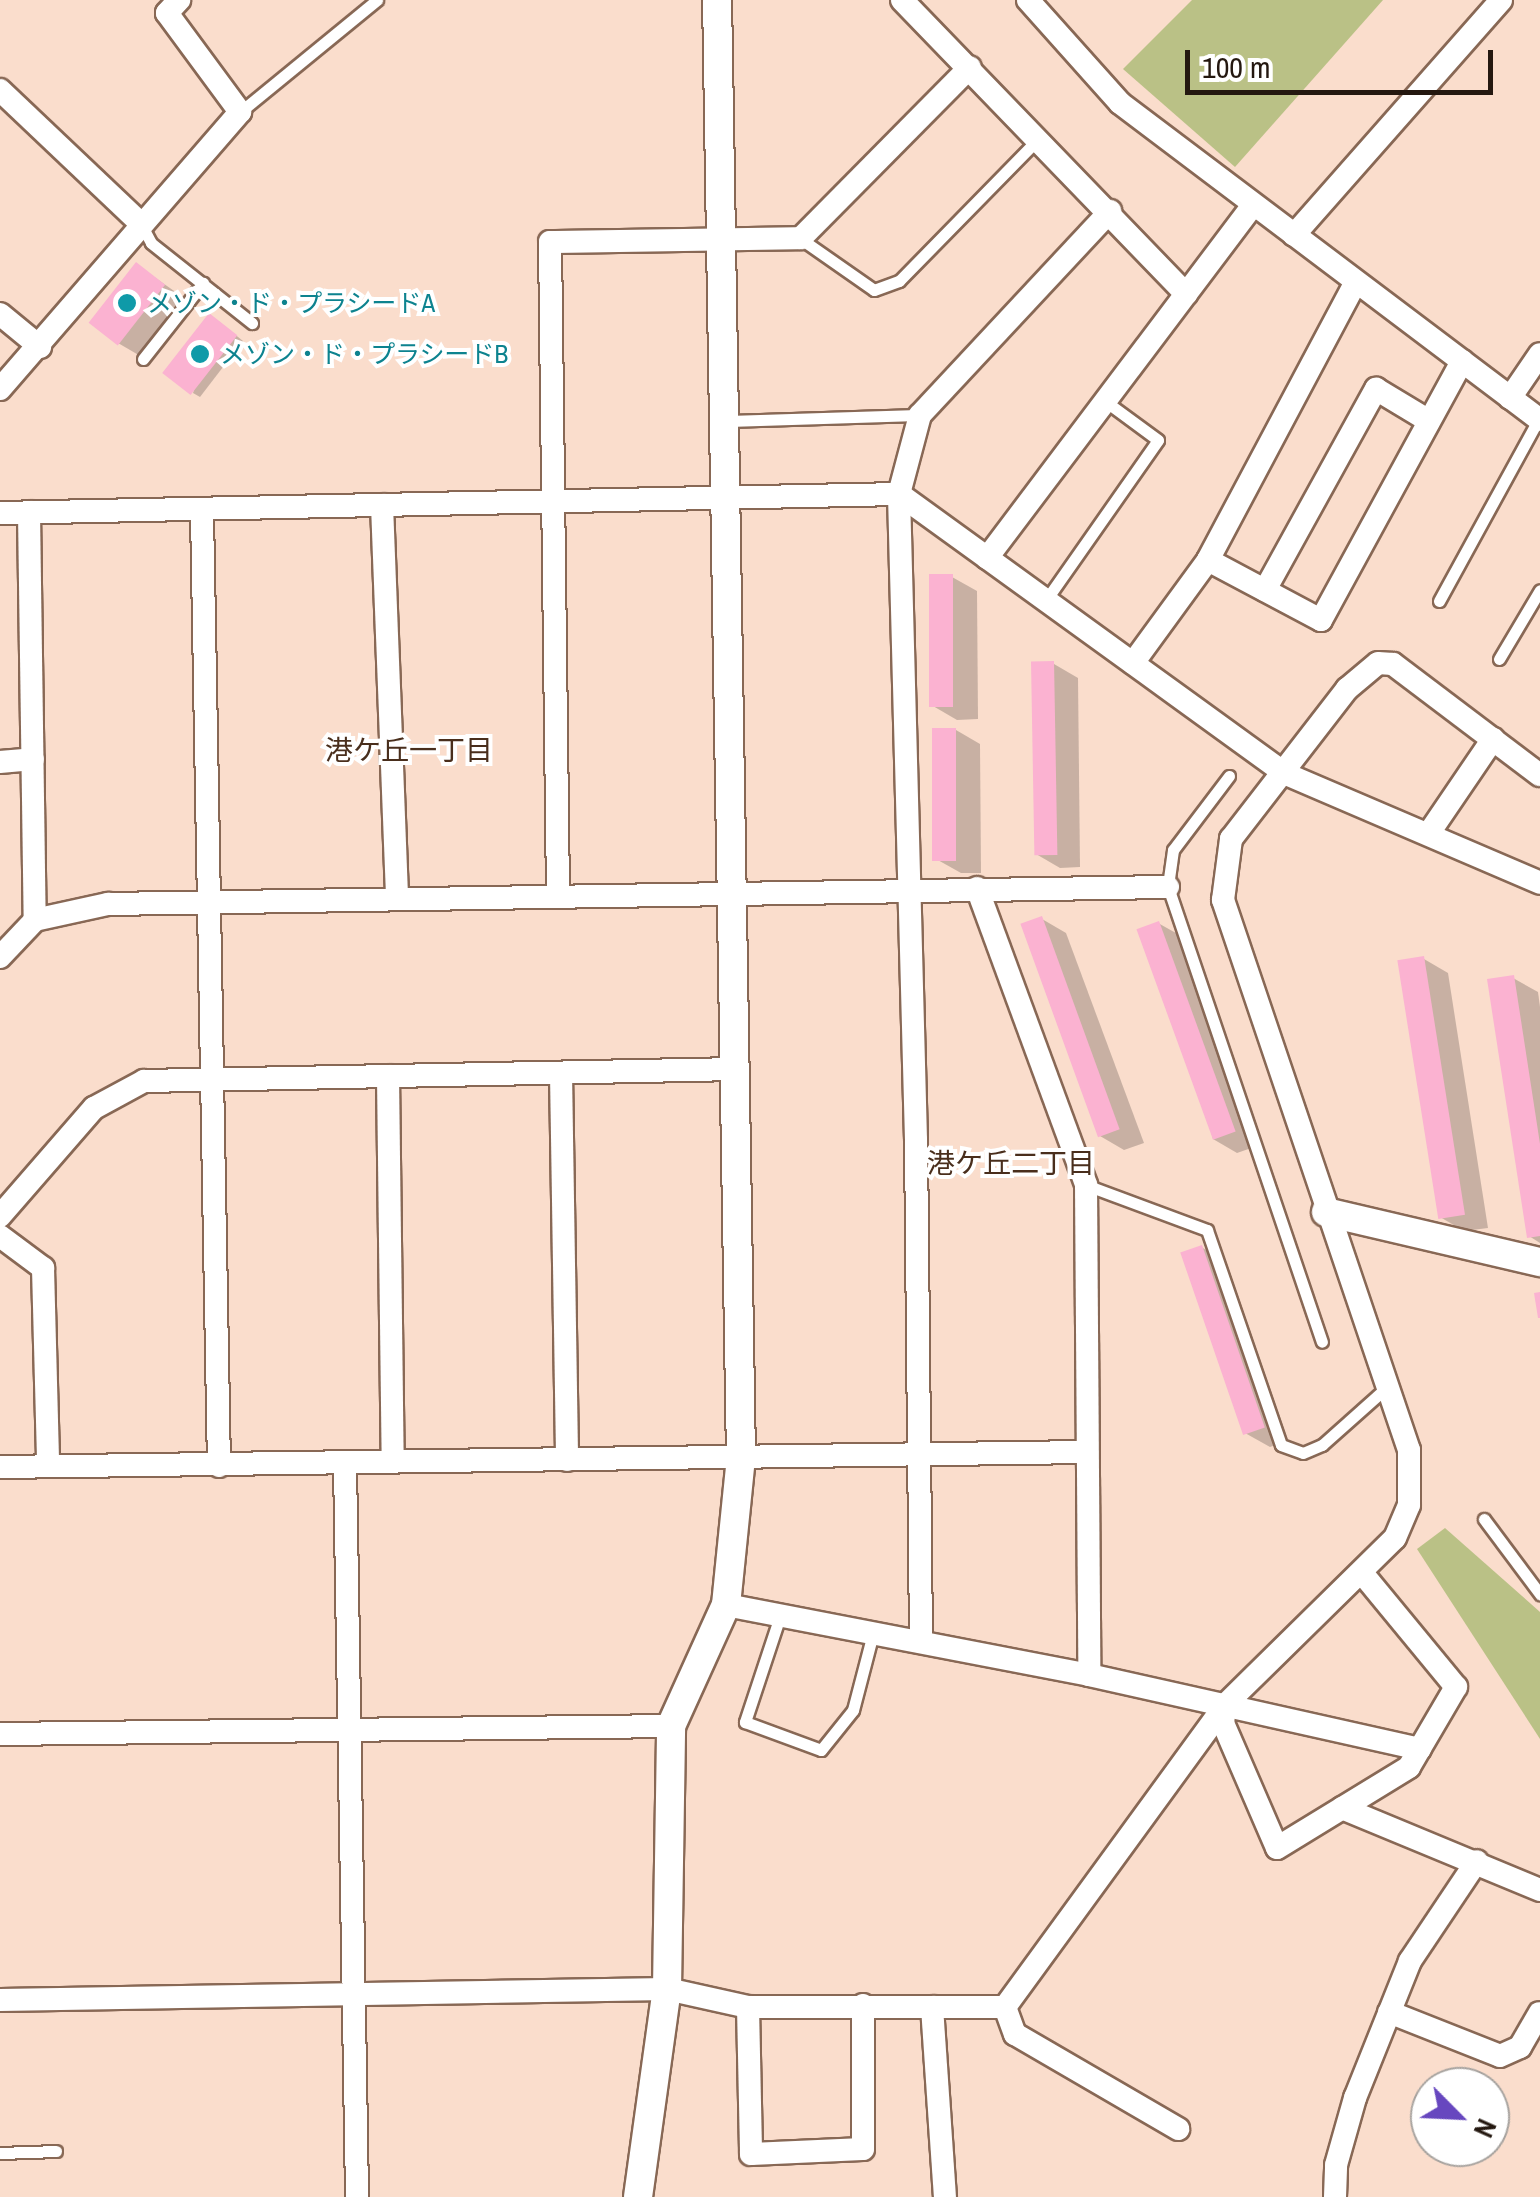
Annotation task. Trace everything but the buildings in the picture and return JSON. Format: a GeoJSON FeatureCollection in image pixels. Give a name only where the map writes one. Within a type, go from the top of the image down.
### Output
{"type":"FeatureCollection","features":[{"type":"Feature","properties":{"kind":"street"},"geometry":{"type":"LineString","coordinates":[[638,2197],[667,1989],[672,1726],[726,1605],[741,1458],[721,499],[717,0]]}},
{"type":"Feature","properties":{"kind":"street"},"geometry":{"type":"LineString","coordinates":[[902,0],[1110,211],[1186,294]]}},
{"type":"Feature","properties":{"kind":"street"},"geometry":{"type":"LineString","coordinates":[[1028,0],[1120,104],[1294,235],[1354,286],[1539,419]]}},
{"type":"Feature","properties":{"kind":"street"},"geometry":{"type":"LineString","coordinates":[[1294,235],[1502,0]]}},
{"type":"Feature","properties":{"kind":"street"},"geometry":{"type":"LineString","coordinates":[[0,389],[240,112],[165,4]]}},
{"type":"Feature","properties":{"kind":"street"},"geometry":{"type":"LineString","coordinates":[[558,894],[548,503],[550,242],[800,238],[970,67]]}},
{"type":"Feature","properties":{"kind":"street"},"geometry":{"type":"LineString","coordinates":[[0,90],[141,224]]}},
{"type":"Feature","properties":{"kind":"street"},"geometry":{"type":"LineString","coordinates":[[986,558],[1252,206]]}},
{"type":"Feature","properties":{"kind":"street"},"geometry":{"type":"LineString","coordinates":[[920,1642],[914,1458],[916,1140],[905,886],[899,494],[920,415],[1110,211]]}},
{"type":"Feature","properties":{"kind":"street"},"geometry":{"type":"LineString","coordinates":[[1133,663],[1208,560],[1354,286]]}},
{"type":"Feature","properties":{"kind":"street"},"geometry":{"type":"LineString","coordinates":[[0,314],[40,347]]}},
{"type":"Feature","properties":{"kind":"street"},"geometry":{"type":"LineString","coordinates":[[1510,398],[1540,354]]}},
{"type":"Feature","properties":{"kind":"street"},"geometry":{"type":"LineString","coordinates":[[1208,560],[1322,620],[1462,361]]}},
{"type":"Feature","properties":{"kind":"street"},"geometry":{"type":"LineString","coordinates":[[1265,590],[1376,389],[1429,421]]}},
{"type":"Feature","properties":{"kind":"street"},"geometry":{"type":"LineString","coordinates":[[0,513],[202,512],[899,494],[1286,774],[1540,883]]}},
{"type":"Feature","properties":{"kind":"street"},"geometry":{"type":"LineString","coordinates":[[382,505],[397,898]]}},
{"type":"Feature","properties":{"kind":"street"},"geometry":{"type":"LineString","coordinates":[[29,512],[35,920]]}},
{"type":"Feature","properties":{"kind":"street"},"geometry":{"type":"LineString","coordinates":[[202,512],[219,1466]]}},
{"type":"Feature","properties":{"kind":"street"},"geometry":{"type":"LineString","coordinates":[[1006,2007],[1225,1705],[1395,1538],[1411,1494],[1409,1450],[1223,900],[1231,839],[1286,774],[1347,689],[1378,663],[1393,664],[1540,775]]}},
{"type":"Feature","properties":{"kind":"street"},"geometry":{"type":"LineString","coordinates":[[1429,833],[1493,739]]}},
{"type":"Feature","properties":{"kind":"street"},"geometry":{"type":"LineString","coordinates":[[0,762],[33,759]]}},
{"type":"Feature","properties":{"kind":"street"},"geometry":{"type":"LineString","coordinates":[[0,958],[35,920],[108,904],[905,886],[1168,886]]}},
{"type":"Feature","properties":{"kind":"street"},"geometry":{"type":"LineString","coordinates":[[977,888],[1086,1185],[1089,1675]]}},
{"type":"Feature","properties":{"kind":"street"},"geometry":{"type":"LineString","coordinates":[[0,1216],[94,1108],[144,1081],[735,1069]]}},
{"type":"Feature","properties":{"kind":"street"},"geometry":{"type":"LineString","coordinates":[[561,1072],[567,1460]]}},
{"type":"Feature","properties":{"kind":"street"},"geometry":{"type":"LineString","coordinates":[[388,1076],[393,1462]]}},
{"type":"Feature","properties":{"kind":"street"},"geometry":{"type":"LineString","coordinates":[[1326,1212],[1540,1262]]}},
{"type":"Feature","properties":{"kind":"street"},"geometry":{"type":"LineString","coordinates":[[0,1236],[43,1268],[48,1464]]}},
{"type":"Feature","properties":{"kind":"street"},"geometry":{"type":"LineString","coordinates":[[0,1467],[914,1458],[1085,1452]]}},
{"type":"Feature","properties":{"kind":"street"},"geometry":{"type":"LineString","coordinates":[[345,1464],[357,2197]]}},
{"type":"Feature","properties":{"kind":"street"},"geometry":{"type":"LineString","coordinates":[[1225,1705],[1223,1723],[1277,1848],[1409,1767],[1456,1687],[1362,1574]]}},
{"type":"Feature","properties":{"kind":"street"},"geometry":{"type":"LineString","coordinates":[[726,1605],[1089,1675],[1420,1750]]}},
{"type":"Feature","properties":{"kind":"street"},"geometry":{"type":"LineString","coordinates":[[0,1734],[672,1726]]}},
{"type":"Feature","properties":{"kind":"street"},"geometry":{"type":"LineString","coordinates":[[1342,1808],[1540,1890]]}},
{"type":"Feature","properties":{"kind":"street"},"geometry":{"type":"LineString","coordinates":[[1336,2197],[1336,2165],[1410,1961],[1478,1862]]}},
{"type":"Feature","properties":{"kind":"street"},"geometry":{"type":"LineString","coordinates":[[0,2000],[667,1989],[748,2006],[1006,2007]]}},
{"type":"Feature","properties":{"kind":"street"},"geometry":{"type":"LineString","coordinates":[[748,2006],[751,2154],[864,2149],[863,2006]]}},
{"type":"Feature","properties":{"kind":"street"},"geometry":{"type":"LineString","coordinates":[[932,2007],[945,2197]]}},
{"type":"Feature","properties":{"kind":"street"},"geometry":{"type":"LineString","coordinates":[[1006,2007],[1015,2034],[1178,2129]]}},
{"type":"Feature","properties":{"kind":"street"},"geometry":{"type":"LineString","coordinates":[[1389,2012],[1500,2056],[1520,2047],[1540,2013]]}},
{"type":"Feature","properties":{"kind":"lane"},"geometry":{"type":"LineString","coordinates":[[240,112],[378,0]]}},
{"type":"Feature","properties":{"kind":"lane"},"geometry":{"type":"LineString","coordinates":[[800,238],[874,290],[899,281],[1039,138]]}},
{"type":"Feature","properties":{"kind":"lane"},"geometry":{"type":"LineString","coordinates":[[141,224],[152,243],[252,323]]}},
{"type":"Feature","properties":{"kind":"lane"},"geometry":{"type":"LineString","coordinates":[[143,358],[202,283]]}},
{"type":"Feature","properties":{"kind":"lane"},"geometry":{"type":"LineString","coordinates":[[1046,600],[1158,440],[1105,401]]}},
{"type":"Feature","properties":{"kind":"lane"},"geometry":{"type":"LineString","coordinates":[[721,421],[920,415]]}},
{"type":"Feature","properties":{"kind":"lane"},"geometry":{"type":"LineString","coordinates":[[1440,601],[1539,419]]}},
{"type":"Feature","properties":{"kind":"lane"},"geometry":{"type":"LineString","coordinates":[[1500,659],[1540,590]]}},
{"type":"Feature","properties":{"kind":"lane"},"geometry":{"type":"LineString","coordinates":[[1229,776],[1174,850],[1168,886],[1322,1342]]}},
{"type":"Feature","properties":{"kind":"lane"},"geometry":{"type":"LineString","coordinates":[[1086,1185],[1207,1230],[1281,1444],[1303,1453],[1322,1444],[1387,1387]]}},
{"type":"Feature","properties":{"kind":"lane"},"geometry":{"type":"LineString","coordinates":[[1484,1519],[1540,1594]]}},
{"type":"Feature","properties":{"kind":"lane"},"geometry":{"type":"LineString","coordinates":[[780,1616],[744,1722],[821,1750],[853,1710],[873,1633]]}},
{"type":"Feature","properties":{"kind":"lane"},"geometry":{"type":"LineString","coordinates":[[0,2153],[56,2151]]}},
{"type":"Feature","properties":{"kind":"green space"},"geometry":{"type":"Polygon","coordinates":[[[1192,0],[1383,0],[1235,167],[1123,69],[1192,0]]]}},
{"type":"Feature","properties":{"kind":"green space"},"geometry":{"type":"Polygon","coordinates":[[[1445,1528],[1540,1612],[1540,1739],[1417,1549],[1445,1528]]]}},
{"type":"Feature","properties":{"kind":"place","name":"メゾン・ド・プラシードA"},"geometry":{"type":"Point","coordinates":[127,303]}},
{"type":"Feature","properties":{"kind":"place","name":"メゾン・ド・プラシードB"},"geometry":{"type":"Point","coordinates":[200,354]}},
{"type":"Feature","properties":{"kind":"district","name":"港ケ丘一丁目"},"geometry":{"type":"Point","coordinates":[409,750]}},
{"type":"Feature","properties":{"kind":"district","name":"港ケ丘二丁目"},"geometry":{"type":"Point","coordinates":[1011,1163]}}]}
